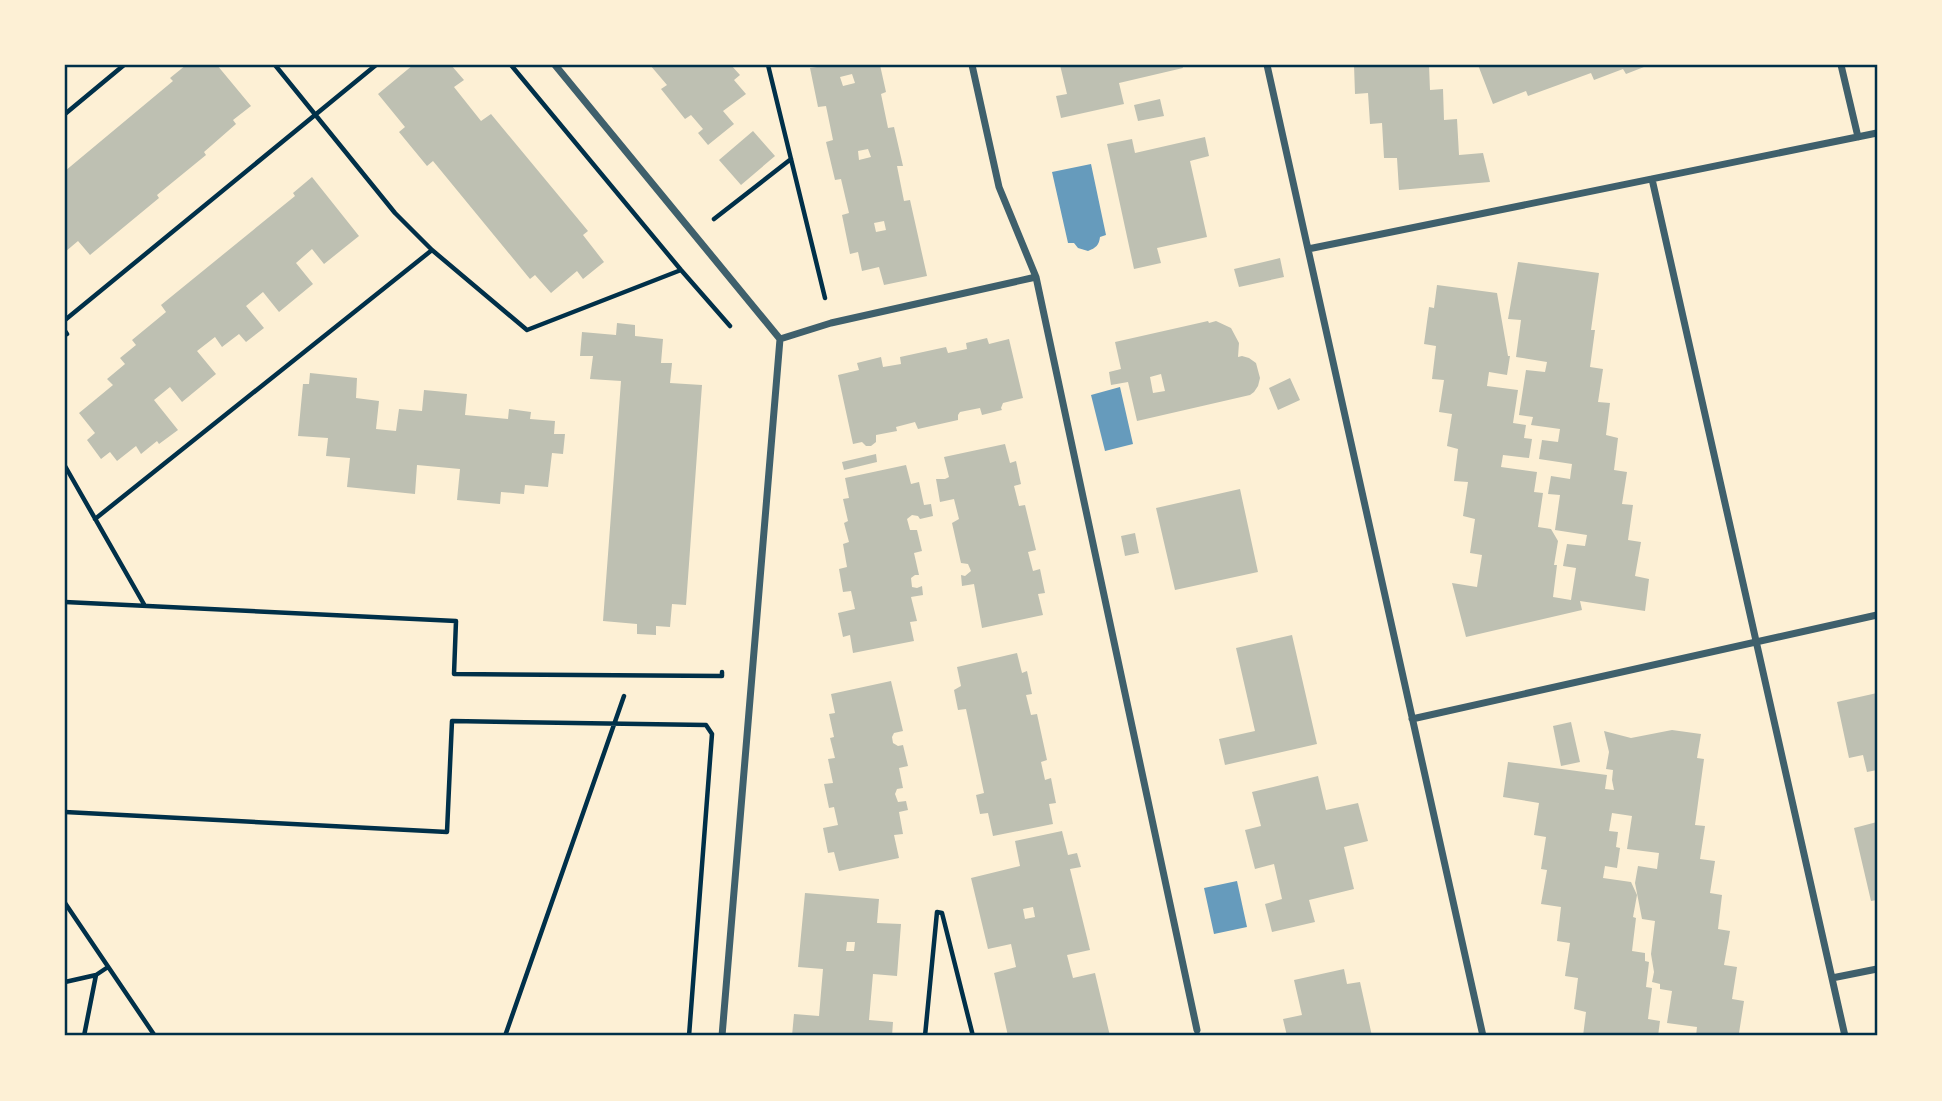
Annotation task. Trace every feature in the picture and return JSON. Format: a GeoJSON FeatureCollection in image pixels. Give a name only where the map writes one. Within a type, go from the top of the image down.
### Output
{"type":"FeatureCollection","features":[{"type":"Feature","properties":{"kind":"street"},"geometry":{"type":"LineString","coordinates":[[555,65],[780,339],[722,1036]]}},
{"type":"Feature","properties":{"kind":"street"},"geometry":{"type":"LineString","coordinates":[[972,65],[999,187],[1036,277],[1197,1030]]}},
{"type":"Feature","properties":{"kind":"street"},"geometry":{"type":"LineString","coordinates":[[1267,65],[1483,1036]]}},
{"type":"Feature","properties":{"kind":"street"},"geometry":{"type":"LineString","coordinates":[[1841,65],[1858,137]]}},
{"type":"Feature","properties":{"kind":"street"},"geometry":{"type":"LineString","coordinates":[[1308,249],[1877,133]]}},
{"type":"Feature","properties":{"kind":"street"},"geometry":{"type":"LineString","coordinates":[[1652,179],[1845,1036]]}},
{"type":"Feature","properties":{"kind":"street"},"geometry":{"type":"LineString","coordinates":[[780,339],[831,323],[1036,277]]}},
{"type":"Feature","properties":{"kind":"street"},"geometry":{"type":"LineString","coordinates":[[1412,719],[1877,615]]}},
{"type":"Feature","properties":{"kind":"street"},"geometry":{"type":"LineString","coordinates":[[1832,978],[1877,969]]}},
{"type":"Feature","properties":{"kind":"path"},"geometry":{"type":"LineString","coordinates":[[65,114],[124,65]]}},
{"type":"Feature","properties":{"kind":"path"},"geometry":{"type":"LineString","coordinates":[[275,65],[395,214],[432,250],[527,330],[681,270]]}},
{"type":"Feature","properties":{"kind":"path"},"geometry":{"type":"LineString","coordinates":[[65,320],[376,65]]}},
{"type":"Feature","properties":{"kind":"path"},"geometry":{"type":"LineString","coordinates":[[512,65],[733,329]]}},
{"type":"Feature","properties":{"kind":"path"},"geometry":{"type":"LineString","coordinates":[[768,65],[831,323]]}},
{"type":"Feature","properties":{"kind":"path"},"geometry":{"type":"LineString","coordinates":[[694,234],[791,159]]}},
{"type":"Feature","properties":{"kind":"path"},"geometry":{"type":"LineString","coordinates":[[95,519],[432,250]]}},
{"type":"Feature","properties":{"kind":"path"},"geometry":{"type":"LineString","coordinates":[[65,466],[145,606]]}},
{"type":"Feature","properties":{"kind":"path"},"geometry":{"type":"LineString","coordinates":[[65,602],[456,621],[454,674],[722,677],[723,663]]}},
{"type":"Feature","properties":{"kind":"path"},"geometry":{"type":"LineString","coordinates":[[505,1036],[624,696]]}},
{"type":"Feature","properties":{"kind":"path"},"geometry":{"type":"LineString","coordinates":[[65,812],[447,832],[452,721],[706,725],[712,734],[689,1036]]}},
{"type":"Feature","properties":{"kind":"path"},"geometry":{"type":"LineString","coordinates":[[65,903],[155,1036]]}},
{"type":"Feature","properties":{"kind":"path"},"geometry":{"type":"LineString","coordinates":[[925,1036],[937,912],[942,913],[973,1036]]}},
{"type":"Feature","properties":{"kind":"path"},"geometry":{"type":"LineString","coordinates":[[65,982],[96,975],[108,967]]}},
{"type":"Feature","properties":{"kind":"path"},"geometry":{"type":"LineString","coordinates":[[84,1036],[96,975]]}},
{"type":"Feature","properties":{"kind":"water"},"geometry":{"type":"Polygon","coordinates":[[[1091,164],[1106,235],[1100,237],[1097,246],[1088,251],[1078,248],[1074,243],[1068,243],[1052,172],[1091,164]]]}},
{"type":"Feature","properties":{"kind":"water"},"geometry":{"type":"Polygon","coordinates":[[[1120,387],[1133,444],[1105,451],[1091,395],[1120,387]]]}},
{"type":"Feature","properties":{"kind":"water"},"geometry":{"type":"Polygon","coordinates":[[[1237,881],[1247,927],[1214,934],[1204,888],[1237,881]]]}},
{"type":"Feature","properties":{"kind":"building"},"geometry":{"type":"Polygon","coordinates":[[[186,65],[217,65],[251,106],[233,120],[236,124],[204,152],[206,155],[90,255],[78,241],[65,252],[65,171],[173,81],[170,78],[186,65]]]}},
{"type":"Feature","properties":{"kind":"building"},"geometry":{"type":"Polygon","coordinates":[[[413,65],[451,65],[464,80],[454,87],[481,121],[491,114],[588,231],[583,235],[604,262],[583,279],[577,271],[551,293],[535,275],[530,279],[433,161],[427,166],[399,132],[405,127],[378,94],[413,65]]]}},
{"type":"Feature","properties":{"kind":"building"},"geometry":{"type":"Polygon","coordinates":[[[650,65],[731,65],[740,75],[734,80],[746,94],[723,111],[734,124],[708,145],[698,133],[703,129],[691,115],[685,119],[661,89],[667,85],[650,65]]]}},
{"type":"Feature","properties":{"kind":"building"},"geometry":{"type":"Polygon","coordinates":[[[816,65],[880,65],[886,92],[881,94],[888,128],[894,127],[903,166],[897,166],[904,201],[910,200],[927,276],[884,285],[879,267],[862,271],[858,252],[850,254],[842,215],[849,213],[841,179],[835,180],[826,142],[833,140],[826,106],[818,107],[810,68],[817,67],[816,65]],[[852,74],[840,77],[843,86],[855,83],[852,74]],[[868,149],[858,151],[859,160],[871,157],[868,149]],[[884,221],[874,223],[876,232],[886,230],[884,221]]]}},
{"type":"Feature","properties":{"kind":"building"},"geometry":{"type":"Polygon","coordinates":[[[1060,65],[1182,65],[1183,68],[1119,83],[1124,104],[1061,118],[1056,96],[1067,94],[1060,65]]]}},
{"type":"Feature","properties":{"kind":"building"},"geometry":{"type":"Polygon","coordinates":[[[1354,65],[1429,65],[1430,90],[1443,89],[1444,120],[1457,119],[1459,155],[1483,153],[1490,182],[1399,190],[1397,158],[1384,158],[1382,123],[1370,124],[1368,93],[1355,94],[1354,65]]]}},
{"type":"Feature","properties":{"kind":"building"},"geometry":{"type":"Polygon","coordinates":[[[1478,65],[1649,65],[1626,74],[1623,69],[1594,80],[1591,73],[1528,96],[1526,91],[1493,104],[1478,65]]]}},
{"type":"Feature","properties":{"kind":"building"},"geometry":{"type":"Polygon","coordinates":[[[1160,99],[1164,116],[1138,121],[1134,105],[1160,99]]]}},
{"type":"Feature","properties":{"kind":"building"},"geometry":{"type":"Polygon","coordinates":[[[753,131],[775,156],[741,185],[719,160],[753,131]]]}},
{"type":"Feature","properties":{"kind":"building"},"geometry":{"type":"Polygon","coordinates":[[[1205,137],[1209,156],[1190,161],[1207,237],[1157,248],[1161,263],[1134,269],[1107,144],[1132,139],[1135,153],[1205,137]]]}},
{"type":"Feature","properties":{"kind":"building"},"geometry":{"type":"Polygon","coordinates":[[[312,177],[359,236],[324,264],[312,249],[296,263],[313,284],[279,312],[263,292],[246,306],[264,328],[246,342],[239,334],[222,347],[215,337],[197,351],[216,374],[182,402],[170,387],[154,400],[178,430],[159,444],[157,441],[141,454],[136,446],[117,461],[110,452],[101,459],[87,440],[95,433],[79,413],[113,385],[107,379],[125,364],[120,358],[136,345],[132,340],[166,312],[161,305],[295,196],[293,193],[312,177]]]}},
{"type":"Feature","properties":{"kind":"building"},"geometry":{"type":"Polygon","coordinates":[[[1280,258],[1284,277],[1239,287],[1234,269],[1280,258]]]}},
{"type":"Feature","properties":{"kind":"building"},"geometry":{"type":"Polygon","coordinates":[[[1518,262],[1599,273],[1591,330],[1595,330],[1590,367],[1603,369],[1598,402],[1610,403],[1606,435],[1618,438],[1614,470],[1627,472],[1622,504],[1633,505],[1628,540],[1641,542],[1635,576],[1649,579],[1645,611],[1580,601],[1582,610],[1466,637],[1452,583],[1477,587],[1482,555],[1470,553],[1475,519],[1463,516],[1468,482],[1454,481],[1458,449],[1447,446],[1452,414],[1439,412],[1444,380],[1432,379],[1436,346],[1424,344],[1429,307],[1434,308],[1437,285],[1497,293],[1510,356],[1507,375],[1489,372],[1487,386],[1518,390],[1513,423],[1526,425],[1524,438],[1532,439],[1529,458],[1503,455],[1501,467],[1537,472],[1534,492],[1543,493],[1538,527],[1551,529],[1558,541],[1553,597],[1571,600],[1576,568],[1563,566],[1567,544],[1585,546],[1587,535],[1555,530],[1560,495],[1548,494],[1551,476],[1570,479],[1572,464],[1539,459],[1542,440],[1558,442],[1560,429],[1531,425],[1533,417],[1519,415],[1526,370],[1545,372],[1547,362],[1516,357],[1521,320],[1508,319],[1518,262]]]}},
{"type":"Feature","properties":{"kind":"building"},"geometry":{"type":"Polygon","coordinates":[[[1216,321],[1231,328],[1239,343],[1238,357],[1249,358],[1256,363],[1260,378],[1258,386],[1250,395],[1137,421],[1128,382],[1111,385],[1109,372],[1121,369],[1115,342],[1216,321]],[[1161,374],[1150,377],[1153,393],[1165,391],[1161,374]]]}},
{"type":"Feature","properties":{"kind":"building"},"geometry":{"type":"Polygon","coordinates":[[[617,323],[635,325],[635,336],[663,339],[661,363],[672,363],[670,383],[702,385],[686,605],[672,604],[670,627],[656,626],[656,635],[637,634],[637,624],[603,621],[621,381],[590,379],[593,356],[580,356],[582,332],[616,335],[617,323]]]}},
{"type":"Feature","properties":{"kind":"building"},"geometry":{"type":"Polygon","coordinates":[[[987,338],[989,344],[1009,339],[1023,398],[1003,403],[1002,410],[982,415],[980,408],[960,412],[958,420],[918,429],[915,422],[896,427],[897,431],[876,435],[876,442],[871,446],[862,442],[853,444],[838,375],[859,370],[857,363],[881,357],[883,367],[901,364],[900,357],[946,347],[948,353],[967,349],[966,343],[987,338]]]}},
{"type":"Feature","properties":{"kind":"building"},"geometry":{"type":"Polygon","coordinates":[[[310,373],[357,378],[356,398],[379,401],[376,429],[396,431],[399,409],[422,411],[424,390],[467,394],[465,415],[508,419],[509,409],[531,412],[530,419],[555,421],[554,434],[565,434],[563,454],[552,453],[548,487],[525,485],[524,494],[501,492],[500,504],[457,500],[460,469],[417,465],[415,494],[347,487],[350,458],[326,456],[328,438],[298,436],[303,384],[309,384],[310,373]]]}},
{"type":"Feature","properties":{"kind":"building"},"geometry":{"type":"Polygon","coordinates":[[[1290,378],[1300,400],[1278,410],[1269,388],[1290,378]]]}},
{"type":"Feature","properties":{"kind":"building"},"geometry":{"type":"Polygon","coordinates":[[[1005,444],[1010,463],[1016,461],[1021,484],[1014,486],[1019,506],[1025,505],[1036,550],[1028,552],[1033,571],[1040,569],[1045,593],[1038,594],[1043,615],[982,628],[974,584],[962,586],[961,575],[965,576],[971,571],[968,564],[961,563],[952,523],[959,519],[954,499],[940,502],[936,479],[949,477],[944,457],[1005,444]]]}},
{"type":"Feature","properties":{"kind":"building"},"geometry":{"type":"Polygon","coordinates":[[[876,454],[877,462],[844,470],[842,462],[876,454]]]}},
{"type":"Feature","properties":{"kind":"building"},"geometry":{"type":"Polygon","coordinates":[[[906,465],[911,484],[919,482],[924,505],[931,504],[933,516],[920,519],[912,515],[907,519],[910,530],[917,530],[922,551],[914,553],[919,575],[911,578],[912,587],[922,586],[923,595],[911,597],[917,621],[910,622],[914,641],[853,653],[850,635],[843,637],[838,613],[855,609],[851,591],[843,592],[839,569],[847,567],[843,544],[849,542],[844,523],[848,521],[843,499],[849,498],[845,478],[906,465]]]}},
{"type":"Feature","properties":{"kind":"building"},"geometry":{"type":"Polygon","coordinates":[[[1240,489],[1258,572],[1175,590],[1156,508],[1240,489]]]}},
{"type":"Feature","properties":{"kind":"building"},"geometry":{"type":"Polygon","coordinates":[[[1135,533],[1139,553],[1125,556],[1121,536],[1135,533]]]}},
{"type":"Feature","properties":{"kind":"building"},"geometry":{"type":"Polygon","coordinates":[[[1292,635],[1317,744],[1225,765],[1219,739],[1255,731],[1236,648],[1292,635]]]}},
{"type":"Feature","properties":{"kind":"building"},"geometry":{"type":"Polygon","coordinates":[[[1017,653],[1022,673],[1027,671],[1032,694],[1026,695],[1031,715],[1037,714],[1047,760],[1041,762],[1045,780],[1051,778],[1056,803],[1049,804],[1053,824],[993,836],[988,813],[980,814],[976,795],[984,793],[966,709],[958,710],[954,690],[961,686],[957,667],[1017,653]]]}},
{"type":"Feature","properties":{"kind":"building"},"geometry":{"type":"Polygon","coordinates":[[[891,681],[903,731],[894,733],[893,743],[903,745],[908,766],[899,768],[903,788],[897,789],[895,794],[898,802],[906,801],[908,810],[899,812],[903,834],[894,835],[899,858],[839,871],[834,852],[828,853],[823,828],[838,825],[834,807],[829,808],[824,784],[833,783],[828,759],[835,758],[830,738],[834,737],[829,714],[835,713],[831,694],[891,681]]]}},
{"type":"Feature","properties":{"kind":"building"},"geometry":{"type":"Polygon","coordinates":[[[1877,693],[1877,770],[1867,772],[1863,755],[1849,758],[1837,702],[1877,693]]]}},
{"type":"Feature","properties":{"kind":"building"},"geometry":{"type":"Polygon","coordinates":[[[1571,722],[1580,762],[1561,766],[1553,726],[1571,722]]]}},
{"type":"Feature","properties":{"kind":"building"},"geometry":{"type":"Polygon","coordinates":[[[1672,730],[1701,734],[1697,758],[1704,759],[1695,825],[1705,826],[1700,859],[1715,861],[1710,893],[1722,895],[1718,929],[1730,931],[1724,965],[1737,967],[1732,999],[1744,1001],[1739,1033],[1749,1036],[1696,1036],[1697,1027],[1667,1023],[1672,991],[1660,989],[1660,984],[1652,982],[1654,972],[1651,954],[1655,921],[1642,919],[1635,883],[1638,866],[1657,869],[1659,853],[1627,849],[1632,816],[1612,813],[1609,831],[1618,832],[1616,847],[1620,848],[1617,868],[1605,866],[1603,878],[1631,882],[1637,895],[1632,951],[1645,953],[1645,961],[1649,962],[1646,987],[1652,988],[1648,1019],[1660,1021],[1658,1036],[1583,1036],[1586,1012],[1574,1009],[1578,978],[1565,976],[1570,943],[1557,941],[1561,907],[1541,904],[1547,870],[1541,869],[1546,837],[1534,835],[1539,803],[1503,797],[1508,762],[1607,775],[1605,789],[1614,790],[1613,770],[1606,769],[1609,752],[1604,731],[1631,738],[1672,730]]]}},
{"type":"Feature","properties":{"kind":"building"},"geometry":{"type":"Polygon","coordinates":[[[1318,776],[1326,810],[1358,803],[1368,841],[1344,847],[1354,889],[1309,900],[1315,922],[1272,932],[1265,904],[1282,899],[1274,864],[1255,869],[1245,830],[1261,826],[1252,792],[1318,776]]]}},
{"type":"Feature","properties":{"kind":"building"},"geometry":{"type":"Polygon","coordinates":[[[1877,822],[1877,900],[1871,901],[1854,828],[1877,822]]]}},
{"type":"Feature","properties":{"kind":"building"},"geometry":{"type":"Polygon","coordinates":[[[1062,831],[1068,855],[1077,853],[1081,867],[1070,869],[1090,950],[1067,955],[1073,978],[1095,973],[1110,1036],[1008,1036],[994,973],[1016,967],[1011,944],[988,949],[971,878],[1020,866],[1015,841],[1062,831]],[[1033,907],[1023,909],[1025,919],[1035,917],[1033,907]]]}},
{"type":"Feature","properties":{"kind":"building"},"geometry":{"type":"Polygon","coordinates":[[[805,893],[879,899],[877,923],[901,924],[897,976],[873,974],[869,1020],[893,1022],[892,1036],[792,1036],[794,1014],[819,1016],[823,969],[798,967],[805,893]],[[847,942],[846,951],[854,951],[855,942],[847,942]]]}},
{"type":"Feature","properties":{"kind":"building"},"geometry":{"type":"Polygon","coordinates":[[[1344,969],[1347,984],[1360,982],[1372,1036],[1287,1036],[1283,1019],[1302,1015],[1294,980],[1344,969]]]}}]}
